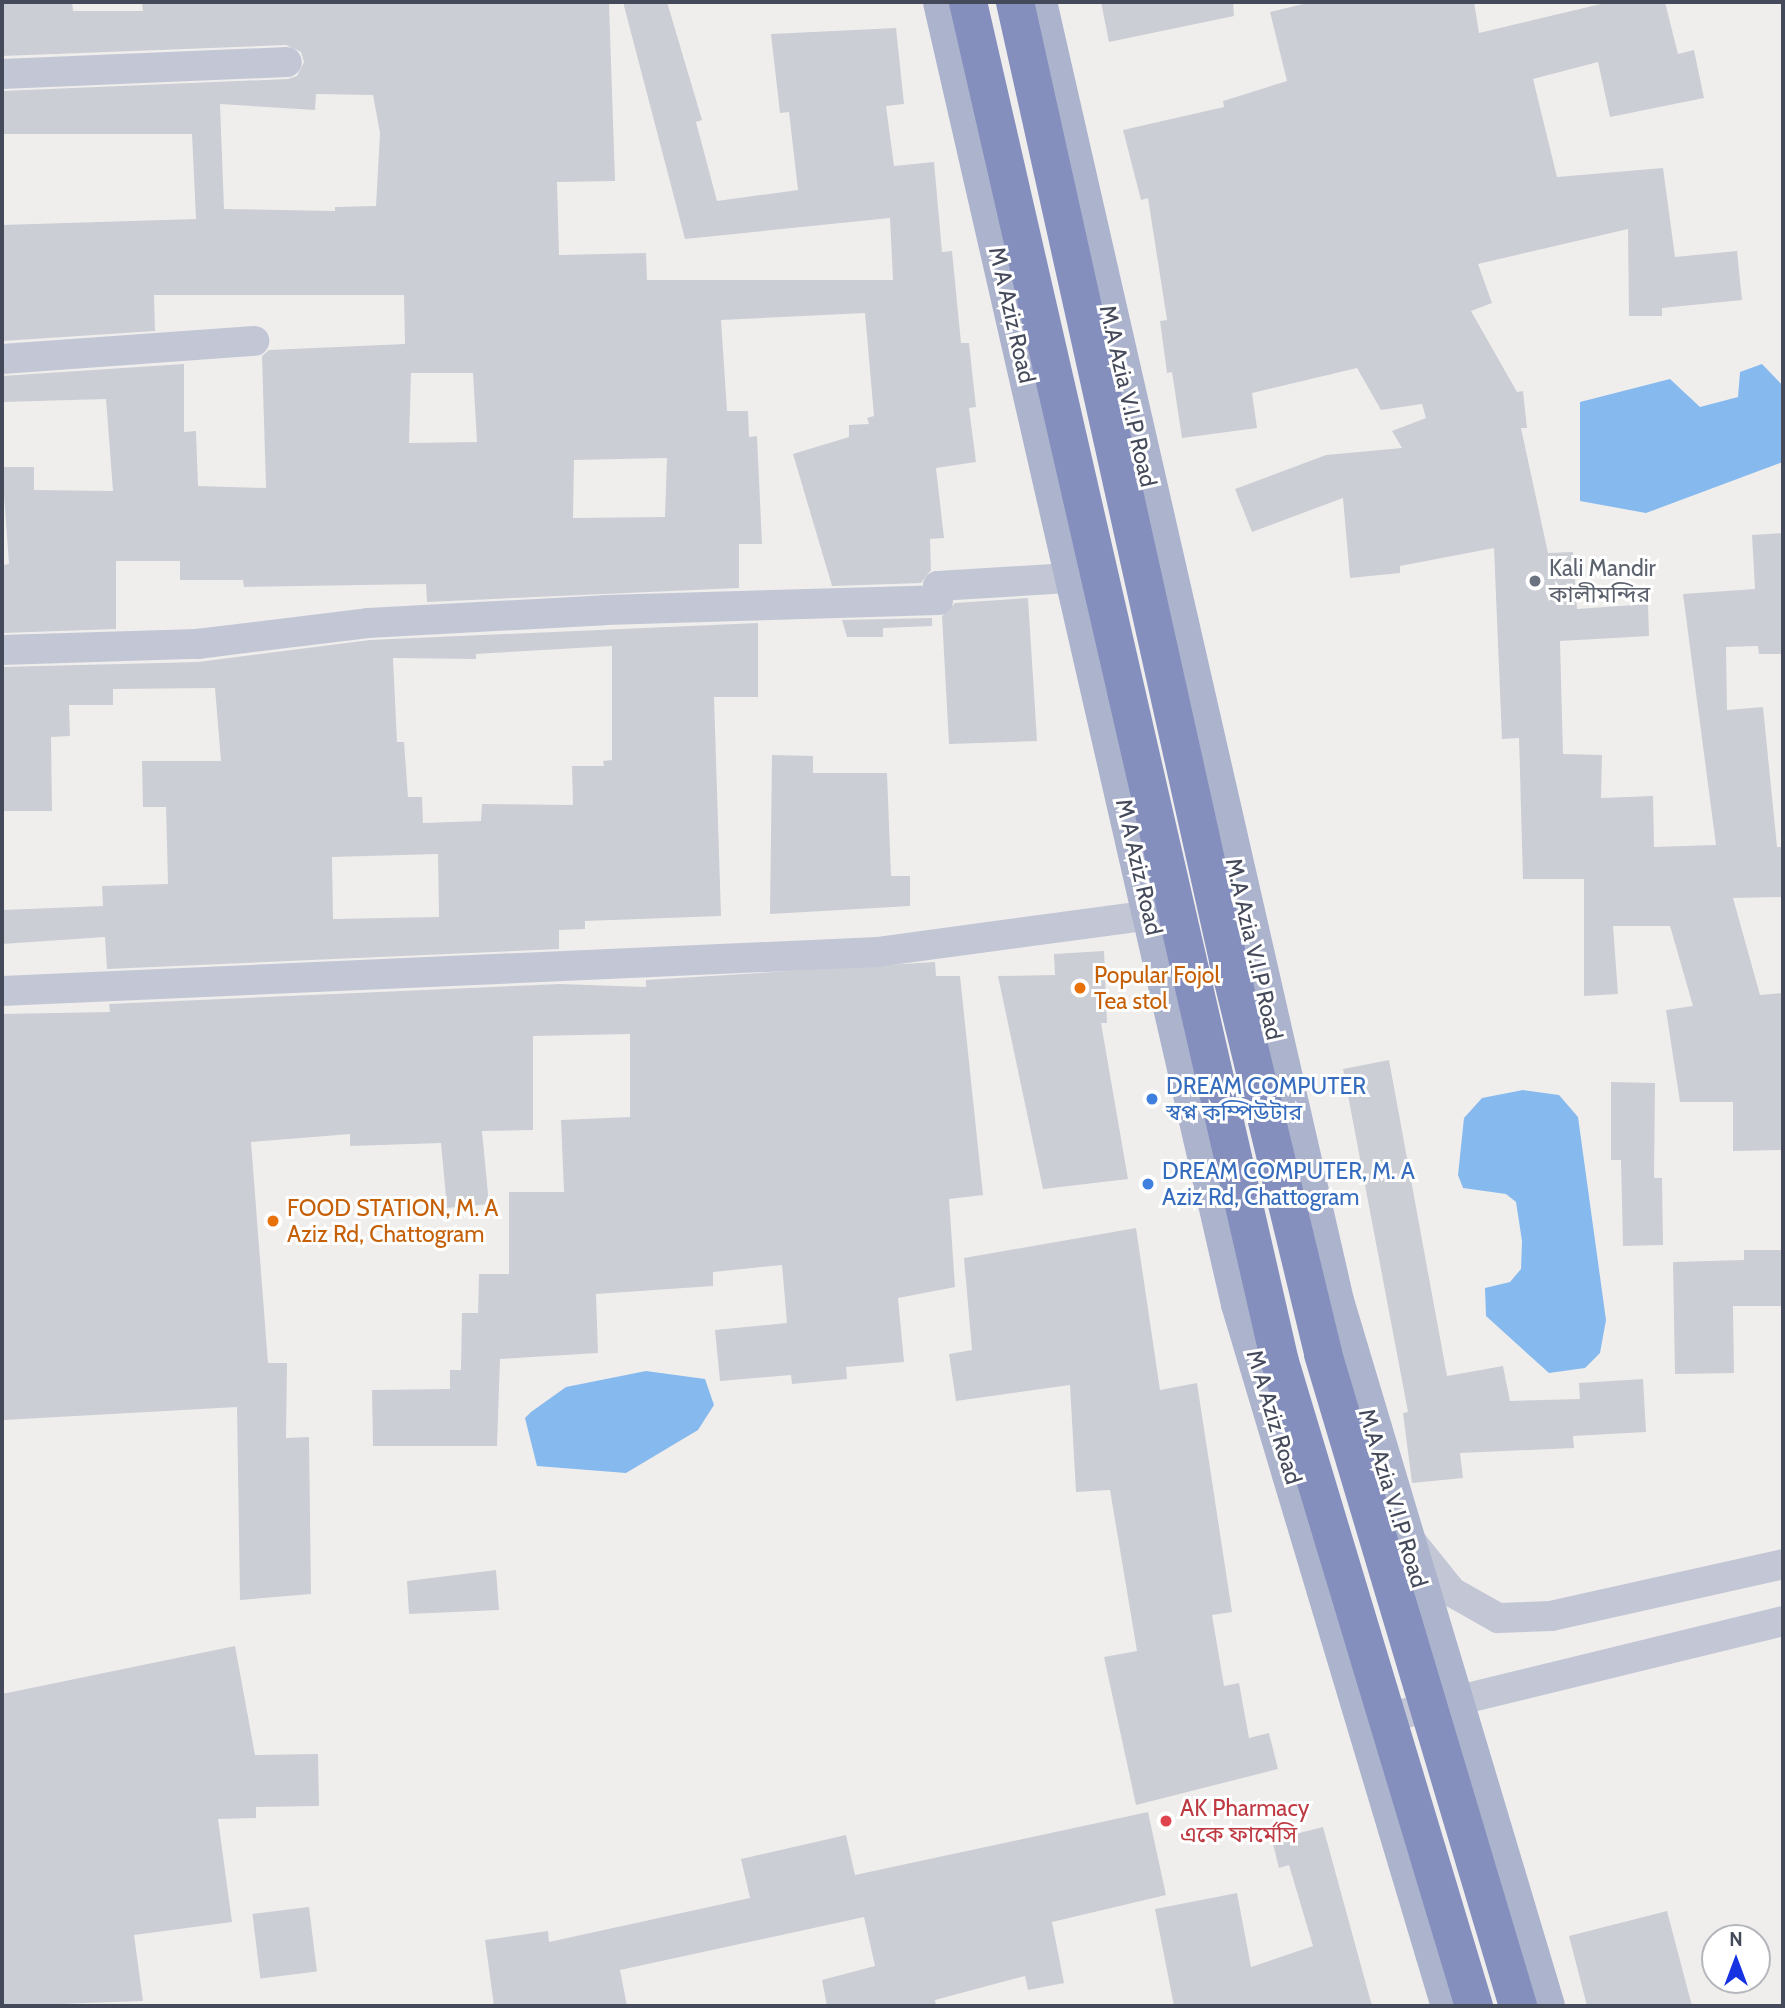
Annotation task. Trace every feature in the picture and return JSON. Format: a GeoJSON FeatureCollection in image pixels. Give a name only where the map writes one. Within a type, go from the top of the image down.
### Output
{"type":"FeatureCollection","features":[{"type":"Feature","properties":{"kind":"highway"},"geometry":{"type":"LineString","coordinates":[[968,2],[1280,1362],[1474,2006]]}},
{"type":"Feature","properties":{"kind":"highway"},"geometry":{"type":"LineString","coordinates":[[1015,2],[1225,946],[1320,1341],[1518,2006]]}},
{"type":"Feature","properties":{"kind":"main road","name":"M A Aziz Road"},"geometry":{"type":"LineString","coordinates":[[942,2],[1070,578],[1240,1304],[1450,2006]]}},
{"type":"Feature","properties":{"kind":"main road","name":"M.A Azia V.I.P Road"},"geometry":{"type":"LineString","coordinates":[[1038,2],[1335,1301],[1399,1526],[1456,1699],[1546,2006]]}},
{"type":"Feature","properties":{"kind":"street"},"geometry":{"type":"LineString","coordinates":[[2,74],[288,62]]}},
{"type":"Feature","properties":{"kind":"street"},"geometry":{"type":"LineString","coordinates":[[2,359],[254,341]]}},
{"type":"Feature","properties":{"kind":"street"},"geometry":{"type":"LineString","coordinates":[[2,650],[197,644],[368,623],[591,610],[938,600],[938,586],[1070,578]]}},
{"type":"Feature","properties":{"kind":"street"},"geometry":{"type":"LineString","coordinates":[[2,991],[877,952],[1151,915]]}},
{"type":"Feature","properties":{"kind":"street"},"geometry":{"type":"LineString","coordinates":[[1399,1526],[1452,1592],[1498,1618],[1552,1616],[1783,1564]]}},
{"type":"Feature","properties":{"kind":"street"},"geometry":{"type":"LineString","coordinates":[[1365,1723],[1783,1621]]}},
{"type":"Feature","properties":{"kind":"water"},"geometry":{"type":"Polygon","coordinates":[[[1762,364],[1783,386],[1783,462],[1646,513],[1580,501],[1580,402],[1670,379],[1700,407],[1738,397],[1740,372],[1762,364]]]}},
{"type":"Feature","properties":{"kind":"water"},"geometry":{"type":"Polygon","coordinates":[[[1523,1090],[1559,1095],[1578,1117],[1606,1320],[1600,1353],[1585,1368],[1549,1373],[1486,1316],[1485,1288],[1510,1282],[1521,1269],[1522,1241],[1516,1202],[1506,1194],[1463,1188],[1458,1175],[1464,1118],[1482,1098],[1523,1090]]]}},
{"type":"Feature","properties":{"kind":"water"},"geometry":{"type":"Polygon","coordinates":[[[646,1371],[705,1379],[714,1405],[698,1430],[626,1473],[537,1466],[525,1418],[531,1412],[566,1387],[646,1371]]]}},
{"type":"Feature","properties":{"kind":"building"},"geometry":{"type":"Polygon","coordinates":[[[2,2],[72,2],[73,11],[143,11],[142,2],[609,2],[615,181],[557,182],[559,255],[646,253],[647,280],[893,280],[890,218],[685,239],[623,2],[667,2],[702,120],[696,122],[717,201],[798,190],[789,112],[780,113],[771,34],[896,28],[904,104],[886,106],[894,166],[934,162],[942,252],[952,251],[961,343],[969,343],[976,407],[969,408],[976,462],[936,468],[944,538],[930,539],[931,570],[921,583],[832,586],[793,454],[849,437],[849,425],[869,424],[867,418],[874,416],[865,313],[721,320],[727,411],[748,411],[749,437],[757,436],[762,544],[739,544],[739,588],[427,602],[426,584],[244,587],[243,580],[180,580],[180,561],[116,561],[116,629],[2,633],[2,565],[9,564],[2,467],[34,467],[34,490],[113,491],[106,399],[2,402],[2,376],[184,364],[184,432],[196,431],[198,486],[266,488],[262,356],[269,350],[405,344],[404,295],[154,295],[155,331],[2,341],[2,225],[196,219],[192,134],[2,134],[2,91],[288,79],[297,76],[304,62],[301,52],[286,45],[2,56],[2,2]],[[316,94],[315,110],[220,104],[224,209],[335,211],[335,207],[376,206],[380,133],[373,95],[316,94]],[[411,373],[409,443],[477,442],[473,373],[411,373]],[[667,458],[574,460],[573,518],[665,517],[667,458]]]}},
{"type":"Feature","properties":{"kind":"building"},"geometry":{"type":"Polygon","coordinates":[[[1101,2],[1233,2],[1234,16],[1109,42],[1101,2]]]}},
{"type":"Feature","properties":{"kind":"building"},"geometry":{"type":"Polygon","coordinates":[[[1312,2],[1474,2],[1479,33],[1609,2],[1665,2],[1678,54],[1694,50],[1704,98],[1610,117],[1598,62],[1533,79],[1557,177],[1663,168],[1675,257],[1737,251],[1742,300],[1662,308],[1662,316],[1629,316],[1628,229],[1478,264],[1492,303],[1471,311],[1517,392],[1523,391],[1527,428],[1521,428],[1548,553],[1573,552],[1577,609],[1648,604],[1649,636],[1560,641],[1563,754],[1602,755],[1601,798],[1653,796],[1654,847],[1716,845],[1683,594],[1755,589],[1752,535],[1783,533],[1783,654],[1759,654],[1758,646],[1726,647],[1727,710],[1763,707],[1777,847],[1783,847],[1783,897],[1733,898],[1760,995],[1783,993],[1783,1150],[1733,1151],[1733,1102],[1680,1102],[1666,1010],[1693,1006],[1670,926],[1613,926],[1618,994],[1584,996],[1584,879],[1523,879],[1519,738],[1502,739],[1494,548],[1400,566],[1400,573],[1350,578],[1343,498],[1252,532],[1235,489],[1326,455],[1402,448],[1392,431],[1426,418],[1422,404],[1381,410],[1357,368],[1252,393],[1257,428],[1182,438],[1172,372],[1167,373],[1160,321],[1167,320],[1148,198],[1141,200],[1123,130],[1224,107],[1223,101],[1287,81],[1270,12],[1312,2]]]}},
{"type":"Feature","properties":{"kind":"building"},"geometry":{"type":"Polygon","coordinates":[[[1028,598],[1037,741],[949,744],[942,616],[955,603],[1028,598]]]}},
{"type":"Feature","properties":{"kind":"building"},"geometry":{"type":"Polygon","coordinates":[[[932,618],[932,626],[883,628],[883,637],[847,637],[842,620],[932,618]]]}},
{"type":"Feature","properties":{"kind":"building"},"geometry":{"type":"Polygon","coordinates":[[[758,623],[758,697],[714,697],[721,916],[585,921],[585,929],[559,930],[559,949],[107,969],[105,937],[2,944],[2,910],[103,906],[102,886],[168,884],[166,807],[143,807],[142,761],[221,761],[215,688],[113,689],[113,705],[69,705],[70,736],[51,737],[52,811],[4,811],[2,667],[198,662],[370,640],[758,623]],[[612,646],[476,654],[476,659],[393,658],[397,742],[404,742],[408,797],[422,797],[423,823],[481,821],[482,804],[573,805],[572,766],[604,766],[603,761],[612,760],[612,646]],[[438,854],[332,857],[333,919],[439,917],[438,854]]]}},
{"type":"Feature","properties":{"kind":"building"},"geometry":{"type":"Polygon","coordinates":[[[772,755],[813,756],[813,773],[887,773],[891,876],[910,876],[910,906],[770,914],[772,755]]]}},
{"type":"Feature","properties":{"kind":"building"},"geometry":{"type":"Polygon","coordinates":[[[1104,951],[1107,1023],[1101,1023],[1128,1179],[1043,1189],[998,976],[1055,975],[1054,954],[1104,951]]]}},
{"type":"Feature","properties":{"kind":"building"},"geometry":{"type":"Polygon","coordinates":[[[935,962],[936,976],[960,976],[983,1195],[949,1199],[955,1287],[898,1298],[904,1362],[846,1367],[847,1379],[792,1384],[791,1375],[720,1381],[715,1330],[787,1323],[782,1265],[713,1272],[713,1286],[596,1294],[598,1353],[500,1359],[497,1446],[373,1446],[372,1390],[450,1389],[450,1370],[461,1370],[462,1313],[478,1313],[479,1274],[509,1274],[509,1192],[564,1192],[561,1120],[630,1117],[630,1034],[533,1036],[533,1130],[482,1131],[489,1204],[447,1208],[441,1143],[350,1146],[350,1134],[251,1142],[268,1363],[287,1363],[286,1438],[309,1437],[311,1594],[240,1600],[237,1407],[4,1420],[2,1014],[110,1012],[109,1004],[560,984],[646,987],[646,980],[935,962]]]}},
{"type":"Feature","properties":{"kind":"building"},"geometry":{"type":"Polygon","coordinates":[[[1389,1060],[1447,1376],[1503,1366],[1510,1401],[1580,1399],[1579,1383],[1643,1379],[1646,1432],[1573,1436],[1574,1448],[1460,1453],[1463,1478],[1412,1483],[1403,1413],[1408,1412],[1343,1069],[1389,1060]]]}},
{"type":"Feature","properties":{"kind":"building"},"geometry":{"type":"Polygon","coordinates":[[[1611,1082],[1655,1083],[1654,1178],[1662,1178],[1663,1245],[1623,1246],[1621,1160],[1611,1160],[1611,1082]]]}},
{"type":"Feature","properties":{"kind":"building"},"geometry":{"type":"Polygon","coordinates":[[[1136,1228],[1160,1390],[1197,1383],[1232,1612],[1212,1615],[1224,1686],[1239,1683],[1249,1738],[1269,1733],[1278,1769],[1136,1805],[1104,1657],[1137,1651],[1110,1490],[1076,1492],[1070,1385],[956,1401],[949,1354],[972,1350],[964,1258],[1136,1228]]]}},
{"type":"Feature","properties":{"kind":"building"},"geometry":{"type":"Polygon","coordinates":[[[1744,1250],[1783,1250],[1783,1306],[1733,1306],[1734,1373],[1675,1374],[1673,1262],[1744,1260],[1744,1250]]]}},
{"type":"Feature","properties":{"kind":"building"},"geometry":{"type":"Polygon","coordinates":[[[496,1570],[499,1610],[409,1614],[407,1581],[496,1570]]]}},
{"type":"Feature","properties":{"kind":"building"},"geometry":{"type":"Polygon","coordinates":[[[235,1646],[255,1755],[318,1754],[319,1806],[256,1807],[256,1818],[218,1819],[232,1922],[134,1935],[143,2001],[2,2006],[2,1694],[235,1646]]]}},
{"type":"Feature","properties":{"kind":"building"},"geometry":{"type":"Polygon","coordinates":[[[1148,1812],[1166,1895],[1052,1922],[1064,1983],[1028,1990],[1025,1976],[935,2000],[936,2006],[827,2006],[822,1980],[875,1966],[864,1917],[620,1970],[627,2006],[494,2006],[485,1940],[548,1931],[549,1942],[750,1898],[741,1859],[846,1835],[855,1875],[1148,1812]]]}},
{"type":"Feature","properties":{"kind":"building"},"geometry":{"type":"Polygon","coordinates":[[[1323,1827],[1372,2006],[1174,2006],[1155,1909],[1237,1893],[1251,1967],[1313,1946],[1289,1865],[1279,1868],[1272,1840],[1323,1827]]]}},
{"type":"Feature","properties":{"kind":"building"},"geometry":{"type":"Polygon","coordinates":[[[309,1907],[317,1972],[260,1978],[252,1914],[309,1907]]]}},
{"type":"Feature","properties":{"kind":"building"},"geometry":{"type":"Polygon","coordinates":[[[1667,1911],[1692,2006],[1587,2006],[1569,1936],[1667,1911]]]}},
{"type":"Feature","properties":{"kind":"place","name":"Kali Mandir কালীমন্দির"},"geometry":{"type":"Point","coordinates":[1535,581]}},
{"type":"Feature","properties":{"kind":"place","name":"Popular Fojol Tea stol"},"geometry":{"type":"Point","coordinates":[1080,988]}},
{"type":"Feature","properties":{"kind":"place","name":"DREAM COMPUTER স্বপ্ন কম্পিউটার"},"geometry":{"type":"Point","coordinates":[1152,1099]}},
{"type":"Feature","properties":{"kind":"place","name":"DREAM COMPUTER, M. A Aziz Rd, Chattogram"},"geometry":{"type":"Point","coordinates":[1148,1184]}},
{"type":"Feature","properties":{"kind":"place","name":"FOOD STATION, M. A Aziz Rd, Chattogram"},"geometry":{"type":"Point","coordinates":[273,1221]}},
{"type":"Feature","properties":{"kind":"place","name":"AK Pharmacy একে ফার্মেসি"},"geometry":{"type":"Point","coordinates":[1166,1821]}}]}
